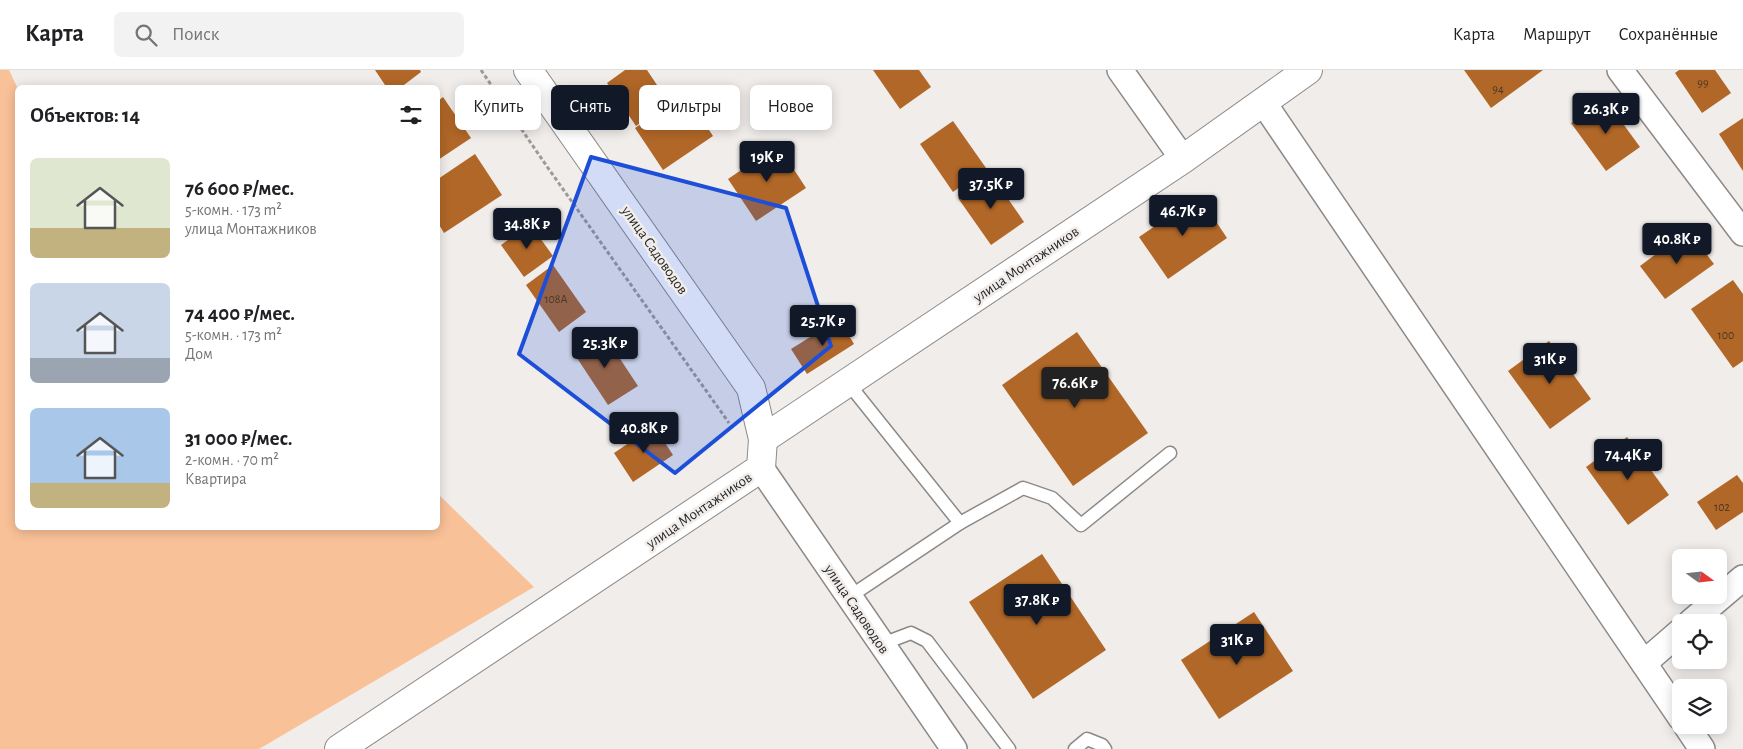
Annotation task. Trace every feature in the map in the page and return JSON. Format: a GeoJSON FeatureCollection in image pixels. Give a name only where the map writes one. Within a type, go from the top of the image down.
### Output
{"type":"FeatureCollection","features":[{"type":"Feature","properties":{"kind":"main road","name":"улица Садоводов"},"geometry":{"type":"LineString","coordinates":[[528,70],[751,388],[763,439]]}},
{"type":"Feature","properties":{"kind":"main road","name":"улица Монтажников"},"geometry":{"type":"LineString","coordinates":[[339,749],[761,468],[763,439],[1183,159],[1308,70]]}},
{"type":"Feature","properties":{"kind":"street"},"geometry":{"type":"LineString","coordinates":[[1120,70],[1183,159]]}},
{"type":"Feature","properties":{"kind":"street"},"geometry":{"type":"LineString","coordinates":[[1620,70],[1743,232]]}},
{"type":"Feature","properties":{"kind":"street"},"geometry":{"type":"LineString","coordinates":[[1263,102],[1672,705]]}},
{"type":"Feature","properties":{"kind":"street","name":"улица Садоводов"},"geometry":{"type":"LineString","coordinates":[[761,468],[954,749]]}},
{"type":"Feature","properties":{"kind":"street"},"geometry":{"type":"LineString","coordinates":[[1700,614],[1743,578]]}},
{"type":"Feature","properties":{"kind":"street"},"geometry":{"type":"LineString","coordinates":[[1644,663],[1672,639]]}},
{"type":"Feature","properties":{"kind":"street"},"geometry":{"type":"LineString","coordinates":[[1692,734],[1702,749]]}},
{"type":"Feature","properties":{"kind":"lane"},"geometry":{"type":"LineString","coordinates":[[848,382],[960,524]]}},
{"type":"Feature","properties":{"kind":"lane"},"geometry":{"type":"LineString","coordinates":[[850,597],[960,524],[1023,488],[1052,498],[1081,525],[1170,453]]}},
{"type":"Feature","properties":{"kind":"lane"},"geometry":{"type":"LineString","coordinates":[[882,644],[911,633],[927,641],[1009,749]]}},
{"type":"Feature","properties":{"kind":"lane"},"geometry":{"type":"LineString","coordinates":[[1075,749],[1087,739],[1102,745],[1105,749]]}},
{"type":"Feature","properties":{"kind":"path"},"geometry":{"type":"LineString","coordinates":[[481,70],[732,428]]}},
{"type":"Feature","properties":{"kind":"highlighted area"},"geometry":{"type":"Polygon","coordinates":[[[591,157],[786,208],[831,346],[675,473],[519,354],[591,157]]]}},
{"type":"Feature","properties":{"kind":"shaded area"},"geometry":{"type":"Polygon","coordinates":[[[0,70],[9,70],[16,85],[15,530],[440,530],[440,496],[534,587],[259,749],[0,749],[0,70]]]}},
{"type":"Feature","properties":{"kind":"building"},"geometry":{"type":"Polygon","coordinates":[[[375,70],[420,70],[421,72],[404,85],[385,85],[375,70]]]}},
{"type":"Feature","properties":{"kind":"building"},"geometry":{"type":"Polygon","coordinates":[[[625,70],[647,70],[657,85],[639,85],[639,124],[636,126],[629,116],[629,85],[608,85],[607,83],[625,70]]]}},
{"type":"Feature","properties":{"kind":"building"},"geometry":{"type":"Polygon","coordinates":[[[873,70],[919,70],[931,87],[900,109],[873,70]]]}},
{"type":"Feature","properties":{"kind":"building"},"geometry":{"type":"Polygon","coordinates":[[[1464,70],[1543,70],[1491,108],[1464,70]]]}},
{"type":"Feature","properties":{"kind":"building"},"geometry":{"type":"Polygon","coordinates":[[[1679,70],[1715,70],[1731,93],[1702,113],[1675,73],[1679,70]]]}},
{"type":"Feature","properties":{"kind":"building"},"geometry":{"type":"Polygon","coordinates":[[[443,97],[455,115],[455,130],[466,130],[471,138],[440,159],[440,99],[443,97]]]}},
{"type":"Feature","properties":{"kind":"building"},"geometry":{"type":"Polygon","coordinates":[[[1605,99],[1640,147],[1606,171],[1571,123],[1605,99]]]}},
{"type":"Feature","properties":{"kind":"building"},"geometry":{"type":"Polygon","coordinates":[[[1743,118],[1743,171],[1719,134],[1743,118]]]}},
{"type":"Feature","properties":{"kind":"building"},"geometry":{"type":"Polygon","coordinates":[[[953,121],[986,168],[953,192],[920,144],[953,121]]]}},
{"type":"Feature","properties":{"kind":"building"},"geometry":{"type":"Polygon","coordinates":[[[639,125],[639,130],[709,130],[713,136],[663,170],[635,128],[639,125]]]}},
{"type":"Feature","properties":{"kind":"building"},"geometry":{"type":"Polygon","coordinates":[[[778,145],[806,188],[756,221],[728,179],[778,145]]]}},
{"type":"Feature","properties":{"kind":"building"},"geometry":{"type":"Polygon","coordinates":[[[475,154],[502,195],[444,233],[440,226],[440,178],[475,154]]]}},
{"type":"Feature","properties":{"kind":"building"},"geometry":{"type":"Polygon","coordinates":[[[991,174],[1024,222],[991,245],[958,198],[991,174]]]}},
{"type":"Feature","properties":{"kind":"building"},"geometry":{"type":"Polygon","coordinates":[[[1199,196],[1227,238],[1168,279],[1139,237],[1199,196]]]}},
{"type":"Feature","properties":{"kind":"building"},"geometry":{"type":"Polygon","coordinates":[[[530,224],[553,256],[524,277],[501,245],[530,224]]]}},
{"type":"Feature","properties":{"kind":"building"},"geometry":{"type":"Polygon","coordinates":[[[1688,230],[1714,264],[1665,299],[1640,266],[1688,230]]]}},
{"type":"Feature","properties":{"kind":"building"},"geometry":{"type":"Polygon","coordinates":[[[553,265],[586,312],[559,332],[526,285],[553,265]]]}},
{"type":"Feature","properties":{"kind":"building"},"geometry":{"type":"Polygon","coordinates":[[[1733,280],[1743,294],[1743,361],[1733,368],[1691,309],[1733,280]]]}},
{"type":"Feature","properties":{"kind":"building"},"geometry":{"type":"Polygon","coordinates":[[[839,319],[854,344],[807,374],[791,349],[839,319]]]}},
{"type":"Feature","properties":{"kind":"building"},"geometry":{"type":"Polygon","coordinates":[[[1077,332],[1148,433],[1073,486],[1002,385],[1077,332]]]}},
{"type":"Feature","properties":{"kind":"building"},"geometry":{"type":"Polygon","coordinates":[[[603,333],[638,386],[608,405],[573,352],[603,333]]]}},
{"type":"Feature","properties":{"kind":"building"},"geometry":{"type":"Polygon","coordinates":[[[1549,341],[1591,399],[1550,429],[1508,371],[1549,341]]]}},
{"type":"Feature","properties":{"kind":"building"},"geometry":{"type":"Polygon","coordinates":[[[654,426],[673,455],[633,482],[614,453],[654,426]]]}},
{"type":"Feature","properties":{"kind":"building"},"geometry":{"type":"Polygon","coordinates":[[[1627,437],[1669,495],[1628,525],[1586,467],[1627,437]]]}},
{"type":"Feature","properties":{"kind":"building"},"geometry":{"type":"Polygon","coordinates":[[[1737,475],[1743,483],[1743,512],[1716,530],[1697,502],[1737,475]]]}},
{"type":"Feature","properties":{"kind":"building"},"geometry":{"type":"Polygon","coordinates":[[[1042,554],[1106,650],[1033,699],[969,602],[1042,554]]]}},
{"type":"Feature","properties":{"kind":"building"},"geometry":{"type":"Polygon","coordinates":[[[1254,612],[1293,671],[1219,719],[1181,660],[1254,612]]]}}]}
